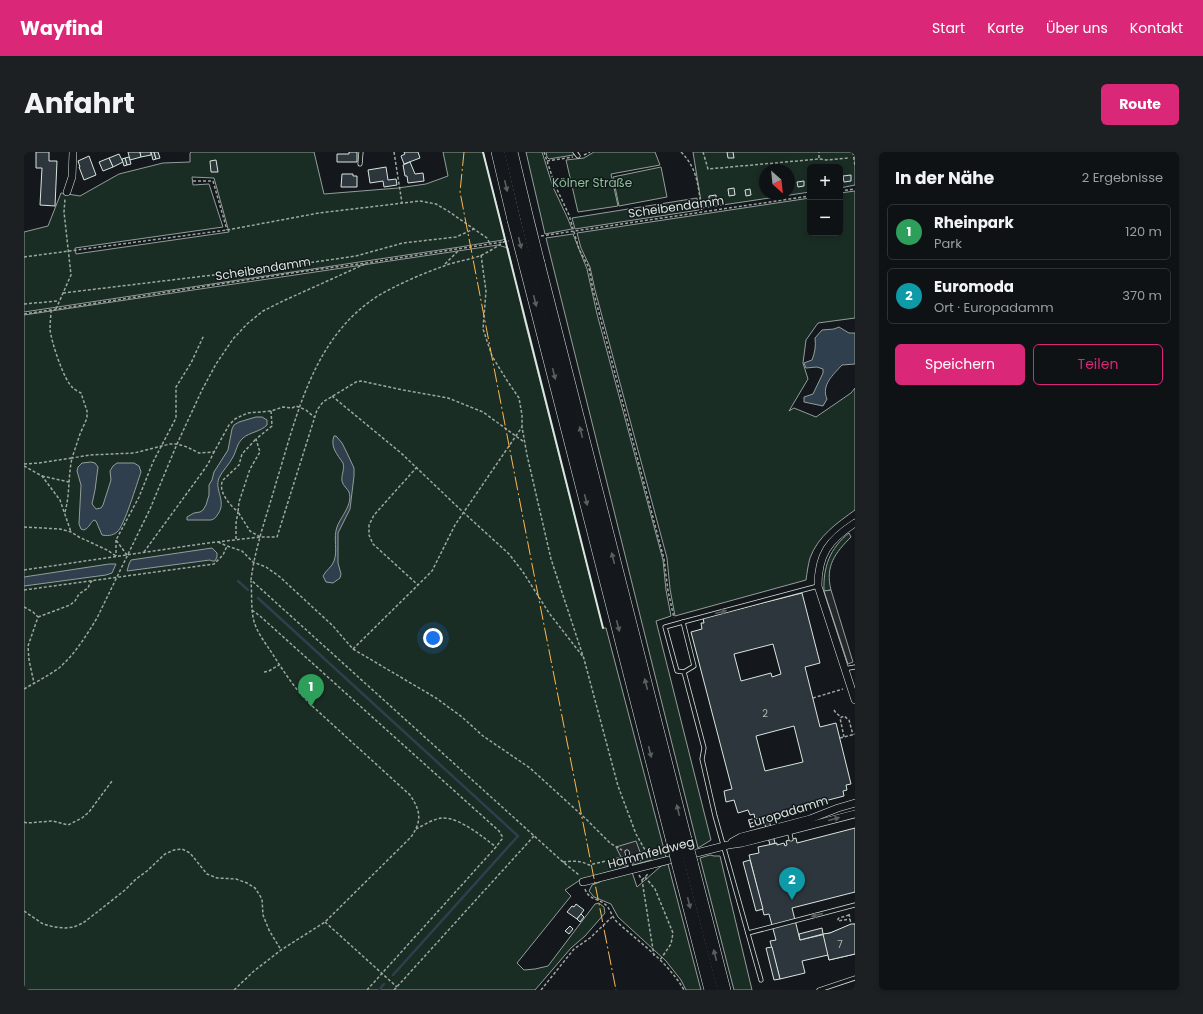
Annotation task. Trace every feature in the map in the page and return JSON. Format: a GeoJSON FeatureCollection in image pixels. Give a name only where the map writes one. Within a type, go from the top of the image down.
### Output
{"type":"FeatureCollection","features":[{"type":"Feature","properties":{"kind":"highway"},"geometry":{"type":"LineString","coordinates":[[498,152],[521,219]]}},
{"type":"Feature","properties":{"kind":"highway"},"geometry":{"type":"LineString","coordinates":[[511,152],[521,219],[532,265],[681,849],[724,990]]}},
{"type":"Feature","properties":{"kind":"highway"},"geometry":{"type":"LineString","coordinates":[[685,864],[711,990]]}},
{"type":"Feature","properties":{"kind":"street"},"geometry":{"type":"LineString","coordinates":[[67,192],[72,177],[73,152]]}},
{"type":"Feature","properties":{"kind":"street"},"geometry":{"type":"LineString","coordinates":[[855,523],[842,531],[832,541],[825,551],[818,574],[818,586],[855,700]]}},
{"type":"Feature","properties":{"kind":"street","name":"Europadamm"},"geometry":{"type":"LineString","coordinates":[[726,845],[742,843],[788,828],[838,808],[855,803]]}},
{"type":"Feature","properties":{"kind":"street","name":"Europadamm"},"geometry":{"type":"LineString","coordinates":[[788,828],[855,814]]}},
{"type":"Feature","properties":{"kind":"street","name":"Hammfeldweg"},"geometry":{"type":"LineString","coordinates":[[583,882],[726,845]]}},
{"type":"Feature","properties":{"kind":"lane"},"geometry":{"type":"LineString","coordinates":[[360,164],[361,152]]}},
{"type":"Feature","properties":{"kind":"lane"},"geometry":{"type":"LineString","coordinates":[[575,152],[578,156]]}},
{"type":"Feature","properties":{"kind":"lane"},"geometry":{"type":"LineString","coordinates":[[683,622],[694,666],[684,672],[677,671],[665,627],[675,624],[818,586]]}},
{"type":"Feature","properties":{"kind":"lane"},"geometry":{"type":"LineString","coordinates":[[844,669],[855,667]]}},
{"type":"Feature","properties":{"kind":"lane"},"geometry":{"type":"LineString","coordinates":[[684,672],[704,748],[702,759],[761,980]]}},
{"type":"Feature","properties":{"kind":"lane"},"geometry":{"type":"LineString","coordinates":[[788,828],[791,839]]}},
{"type":"Feature","properties":{"kind":"lane"},"geometry":{"type":"LineString","coordinates":[[628,854],[634,869]]}},
{"type":"Feature","properties":{"kind":"lane"},"geometry":{"type":"LineString","coordinates":[[748,933],[855,905]]}},
{"type":"Feature","properties":{"kind":"lane"},"geometry":{"type":"LineString","coordinates":[[819,990],[855,978]]}},
{"type":"Feature","properties":{"kind":"path"},"geometry":{"type":"LineString","coordinates":[[394,152],[402,203]]}},
{"type":"Feature","properties":{"kind":"path"},"geometry":{"type":"LineString","coordinates":[[544,152],[555,185],[569,215],[579,249],[589,268],[595,298],[664,559],[668,591],[675,624]]}},
{"type":"Feature","properties":{"kind":"path"},"geometry":{"type":"LineString","coordinates":[[547,161],[585,155],[590,152]]}},
{"type":"Feature","properties":{"kind":"path"},"geometry":{"type":"LineString","coordinates":[[681,152],[692,164],[695,172],[702,212]]}},
{"type":"Feature","properties":{"kind":"path"},"geometry":{"type":"LineString","coordinates":[[704,152],[708,169],[819,159],[826,160],[848,158]]}},
{"type":"Feature","properties":{"kind":"path"},"geometry":{"type":"LineString","coordinates":[[819,159],[820,152]]}},
{"type":"Feature","properties":{"kind":"path"},"geometry":{"type":"LineString","coordinates":[[853,152],[855,166]]}},
{"type":"Feature","properties":{"kind":"path"},"geometry":{"type":"LineString","coordinates":[[193,181],[213,181],[227,230]]}},
{"type":"Feature","properties":{"kind":"path"},"geometry":{"type":"LineString","coordinates":[[843,191],[855,189]]}},
{"type":"Feature","properties":{"kind":"path"},"geometry":{"type":"LineString","coordinates":[[56,309],[58,301],[71,275],[64,208],[67,192]]}},
{"type":"Feature","properties":{"kind":"path","name":"Scheibendamm"},"geometry":{"type":"LineString","coordinates":[[545,235],[807,196]]}},
{"type":"Feature","properties":{"kind":"path"},"geometry":{"type":"LineString","coordinates":[[24,257],[227,230],[318,213],[420,201],[436,204],[448,211],[487,238],[490,244]]}},
{"type":"Feature","properties":{"kind":"path"},"geometry":{"type":"LineString","coordinates":[[63,292],[280,268],[349,257],[403,242],[456,238],[474,229]]}},
{"type":"Feature","properties":{"kind":"path","name":"Scheibendamm"},"geometry":{"type":"LineString","coordinates":[[24,314],[506,241],[481,255]]}},
{"type":"Feature","properties":{"kind":"path"},"geometry":{"type":"LineString","coordinates":[[444,266],[459,249]]}},
{"type":"Feature","properties":{"kind":"path"},"geometry":{"type":"LineString","coordinates":[[234,990],[254,971],[281,950],[325,922],[411,837],[419,820],[419,812],[410,795],[298,692],[257,629],[253,620],[251,580],[253,562],[299,407],[324,352],[337,333],[349,320],[379,296],[402,283],[444,266],[481,255],[486,291],[483,329],[492,356],[519,398],[524,442],[551,559],[584,658],[618,786],[636,834],[653,864]]}},
{"type":"Feature","properties":{"kind":"path"},"geometry":{"type":"LineString","coordinates":[[24,689],[59,668],[78,648],[97,618],[150,509],[177,444],[202,390],[216,364],[233,339],[247,324],[263,311],[283,300],[366,263]]}},
{"type":"Feature","properties":{"kind":"path"},"geometry":{"type":"LineString","coordinates":[[24,304],[58,301]]}},
{"type":"Feature","properties":{"kind":"path"},"geometry":{"type":"LineString","coordinates":[[51,310],[50,330],[52,343],[65,375],[72,388],[81,393],[87,411],[87,418],[72,458],[68,501],[65,512]]}},
{"type":"Feature","properties":{"kind":"path"},"geometry":{"type":"LineString","coordinates":[[116,556],[116,540],[139,497],[153,462],[176,418],[176,387],[191,363],[204,335]]}},
{"type":"Feature","properties":{"kind":"path"},"geometry":{"type":"LineString","coordinates":[[24,570],[218,542],[260,537],[277,537],[317,410],[322,402],[351,384],[361,381],[448,398],[483,412],[524,442]]}},
{"type":"Feature","properties":{"kind":"path"},"geometry":{"type":"LineString","coordinates":[[332,396],[377,432],[417,467],[509,554],[523,572],[549,613],[584,658]]}},
{"type":"Feature","properties":{"kind":"path"},"geometry":{"type":"LineString","coordinates":[[143,553],[208,464],[229,425],[235,419],[248,413],[271,411],[283,407],[292,408],[296,406],[306,410],[314,418]]}},
{"type":"Feature","properties":{"kind":"path"},"geometry":{"type":"LineString","coordinates":[[260,537],[250,531],[238,512],[223,494],[221,482],[239,465],[242,454],[256,439],[272,426],[271,411]]}},
{"type":"Feature","properties":{"kind":"path"},"geometry":{"type":"LineString","coordinates":[[353,649],[432,570],[463,512],[522,427]]}},
{"type":"Feature","properties":{"kind":"path"},"geometry":{"type":"LineString","coordinates":[[236,540],[236,524],[239,502],[250,469],[260,452],[256,439]]}},
{"type":"Feature","properties":{"kind":"path"},"geometry":{"type":"LineString","coordinates":[[24,465],[90,455],[134,453],[170,444],[177,444],[187,447],[199,453],[214,452]]}},
{"type":"Feature","properties":{"kind":"path"},"geometry":{"type":"LineString","coordinates":[[24,465],[42,476],[69,482]]}},
{"type":"Feature","properties":{"kind":"path"},"geometry":{"type":"LineString","coordinates":[[417,467],[374,515],[369,525],[369,535],[373,544],[418,585]]}},
{"type":"Feature","properties":{"kind":"path"},"geometry":{"type":"LineString","coordinates":[[42,476],[60,500],[71,532]]}},
{"type":"Feature","properties":{"kind":"path"},"geometry":{"type":"LineString","coordinates":[[24,527],[60,529],[71,532],[116,556]]}},
{"type":"Feature","properties":{"kind":"path"},"geometry":{"type":"LineString","coordinates":[[116,540],[127,555]]}},
{"type":"Feature","properties":{"kind":"path"},"geometry":{"type":"LineString","coordinates":[[218,542],[242,551],[253,562],[266,567],[280,577],[333,626],[353,649],[436,698],[462,717],[484,736],[530,768],[610,843],[628,854]]}},
{"type":"Feature","properties":{"kind":"path"},"geometry":{"type":"LineString","coordinates":[[24,590],[117,576],[214,564],[223,555],[227,546]]}},
{"type":"Feature","properties":{"kind":"path"},"geometry":{"type":"LineString","coordinates":[[38,617],[70,605],[75,601],[79,594],[88,588],[93,580]]}},
{"type":"Feature","properties":{"kind":"path"},"geometry":{"type":"LineString","coordinates":[[251,580],[534,836],[582,877],[587,894],[590,897],[602,901],[607,906],[612,917],[672,972],[684,990]]}},
{"type":"Feature","properties":{"kind":"path"},"geometry":{"type":"LineString","coordinates":[[24,607],[38,617]]}},
{"type":"Feature","properties":{"kind":"path"},"geometry":{"type":"LineString","coordinates":[[252,610],[499,831],[502,836],[502,839],[496,847],[367,990]]}},
{"type":"Feature","properties":{"kind":"path"},"geometry":{"type":"LineString","coordinates":[[34,683],[29,660],[28,646],[38,617]]}},
{"type":"Feature","properties":{"kind":"path"},"geometry":{"type":"LineString","coordinates":[[264,672],[280,665]]}},
{"type":"Feature","properties":{"kind":"path"},"geometry":{"type":"LineString","coordinates":[[812,698],[850,686]]}},
{"type":"Feature","properties":{"kind":"path"},"geometry":{"type":"LineString","coordinates":[[834,710],[841,717],[844,716],[849,720],[854,734],[840,738]]}},
{"type":"Feature","properties":{"kind":"path"},"geometry":{"type":"LineString","coordinates":[[841,717],[840,721],[844,737]]}},
{"type":"Feature","properties":{"kind":"path"},"geometry":{"type":"LineString","coordinates":[[24,822],[52,821],[68,825],[82,818],[89,812],[112,781]]}},
{"type":"Feature","properties":{"kind":"path"},"geometry":{"type":"LineString","coordinates":[[416,829],[443,818],[454,820],[478,832],[496,847]]}},
{"type":"Feature","properties":{"kind":"path"},"geometry":{"type":"LineString","coordinates":[[394,990],[534,836]]}},
{"type":"Feature","properties":{"kind":"path"},"geometry":{"type":"LineString","coordinates":[[24,911],[43,924],[54,927],[74,927],[83,923],[125,890],[165,854],[174,850],[182,849],[190,853],[207,874],[217,878],[236,879],[255,888],[262,899],[263,915],[269,930],[281,950]]}},
{"type":"Feature","properties":{"kind":"path"},"geometry":{"type":"LineString","coordinates":[[563,862],[583,862],[589,865],[628,854]]}},
{"type":"Feature","properties":{"kind":"path"},"geometry":{"type":"LineString","coordinates":[[634,869],[642,880],[654,956]]}},
{"type":"Feature","properties":{"kind":"path"},"geometry":{"type":"LineString","coordinates":[[645,877],[655,889],[673,933],[671,944],[660,960]]}},
{"type":"Feature","properties":{"kind":"path"},"geometry":{"type":"LineString","coordinates":[[850,919],[838,921],[839,918],[849,915],[852,924]]}},
{"type":"Feature","properties":{"kind":"path"},"geometry":{"type":"LineString","coordinates":[[541,990],[574,949],[590,938],[612,917]]}},
{"type":"Feature","properties":{"kind":"path"},"geometry":{"type":"LineString","coordinates":[[325,922],[397,987]]}},
{"type":"Feature","properties":{"kind":"green space"},"geometry":{"type":"Polygon","coordinates":[[[314,152],[324,194],[398,188],[426,184],[448,176],[443,152],[483,152],[505,238],[503,240],[460,247],[24,312],[24,232],[48,226],[61,193],[80,196],[119,174],[163,163],[190,162],[190,153],[314,152]],[[192,177],[193,185],[209,184],[223,227],[75,248],[76,254],[229,232],[214,178],[192,177]]]}},
{"type":"Feature","properties":{"kind":"green space"},"geometry":{"type":"Polygon","coordinates":[[[526,152],[542,152],[553,187],[572,229],[545,234],[526,152]]]}},
{"type":"Feature","properties":{"kind":"green space"},"geometry":{"type":"Polygon","coordinates":[[[546,152],[578,152],[579,154],[549,159],[546,152]]]}},
{"type":"Feature","properties":{"kind":"green space","name":"Kölner Straße"},"geometry":{"type":"Polygon","coordinates":[[[594,152],[655,152],[660,165],[611,174],[618,206],[578,212],[566,160],[584,158],[594,152]]]}},
{"type":"Feature","properties":{"kind":"green space"},"geometry":{"type":"Polygon","coordinates":[[[693,152],[855,152],[855,185],[843,187],[843,164],[807,164],[807,192],[795,194],[795,164],[759,164],[759,200],[702,208],[693,152]]]}},
{"type":"Feature","properties":{"kind":"green space","name":"Kölner Straße"},"geometry":{"type":"Polygon","coordinates":[[[661,167],[667,197],[619,206],[613,177],[661,167]]]}},
{"type":"Feature","properties":{"kind":"green space"},"geometry":{"type":"Polygon","coordinates":[[[855,191],[855,318],[818,323],[806,340],[803,363],[808,379],[789,411],[794,408],[816,417],[851,393],[855,388],[855,510],[829,531],[813,550],[808,566],[806,580],[675,616],[670,589],[667,558],[590,267],[581,248],[577,233],[807,198],[807,236],[843,236],[843,193],[855,191]]]}},
{"type":"Feature","properties":{"kind":"green space"},"geometry":{"type":"Polygon","coordinates":[[[697,198],[699,210],[575,229],[572,218],[697,198]]]}},
{"type":"Feature","properties":{"kind":"green space"},"geometry":{"type":"Polygon","coordinates":[[[573,234],[587,269],[597,314],[663,560],[666,590],[671,616],[656,621],[711,840],[698,848],[546,238],[573,234]]]}},
{"type":"Feature","properties":{"kind":"green space"},"geometry":{"type":"Polygon","coordinates":[[[498,245],[508,248],[525,322],[603,628],[606,628],[666,857],[580,880],[565,890],[571,896],[517,963],[524,970],[548,966],[595,904],[599,903],[604,907],[605,913],[585,936],[571,948],[535,990],[24,990],[24,315],[498,245]]]}},
{"type":"Feature","properties":{"kind":"green space"},"geometry":{"type":"Polygon","coordinates":[[[849,533],[851,537],[836,554],[830,567],[829,581],[831,590],[824,591],[826,566],[832,552],[842,539],[849,533]]]}},
{"type":"Feature","properties":{"kind":"green space"},"geometry":{"type":"Polygon","coordinates":[[[710,855],[720,856],[752,990],[734,990],[700,858],[710,855]]]}},
{"type":"Feature","properties":{"kind":"green space"},"geometry":{"type":"Polygon","coordinates":[[[668,864],[701,990],[686,990],[681,980],[666,961],[618,917],[611,904],[594,897],[589,891],[592,885],[600,881],[632,872],[637,887],[661,866],[668,864]]]}},
{"type":"Feature","properties":{"kind":"shaded area"},"geometry":{"type":"Polygon","coordinates":[[[831,590],[853,662],[848,664],[824,591],[831,590]]]}},
{"type":"Feature","properties":{"kind":"shaded area"},"geometry":{"type":"Polygon","coordinates":[[[636,841],[643,860],[624,866],[616,847],[636,841]]]}},
{"type":"Feature","properties":{"kind":"water"},"geometry":{"type":"Polygon","coordinates":[[[839,327],[849,333],[855,333],[855,364],[842,365],[832,376],[827,385],[827,399],[823,406],[804,402],[804,397],[813,394],[823,373],[823,369],[817,367],[806,368],[804,363],[812,360],[815,349],[815,338],[822,330],[839,327]]]}},
{"type":"Feature","properties":{"kind":"water"},"geometry":{"type":"Polygon","coordinates":[[[256,417],[262,417],[267,420],[267,425],[241,440],[231,460],[220,475],[218,487],[221,505],[217,515],[211,520],[187,520],[187,517],[194,513],[200,512],[206,505],[209,495],[209,485],[214,472],[228,450],[234,425],[256,417]]]}},
{"type":"Feature","properties":{"kind":"water"},"geometry":{"type":"Polygon","coordinates":[[[334,436],[336,436],[342,443],[347,453],[354,468],[354,476],[350,509],[338,533],[338,563],[341,574],[340,578],[333,583],[326,582],[323,576],[334,561],[336,553],[335,536],[337,527],[348,506],[350,497],[349,492],[342,481],[343,463],[336,453],[333,444],[334,436]]]}},
{"type":"Feature","properties":{"kind":"water"},"geometry":{"type":"Polygon","coordinates":[[[82,463],[95,463],[98,467],[92,504],[96,509],[101,508],[103,505],[111,480],[110,471],[113,466],[117,463],[134,463],[139,466],[141,472],[120,528],[117,532],[108,536],[102,535],[96,521],[94,520],[88,528],[84,530],[81,529],[79,524],[81,485],[77,471],[78,467],[82,463]]]}},
{"type":"Feature","properties":{"kind":"water"},"geometry":{"type":"Polygon","coordinates":[[[212,548],[217,553],[215,561],[210,560],[127,571],[131,560],[212,548]]]}},
{"type":"Feature","properties":{"kind":"water"},"geometry":{"type":"Polygon","coordinates":[[[116,564],[112,573],[106,575],[24,586],[24,577],[116,564]]]}},
{"type":"Feature","properties":{"kind":"building"},"geometry":{"type":"Polygon","coordinates":[[[36,152],[49,152],[49,161],[57,161],[55,206],[40,205],[42,168],[36,168],[36,152]]]}},
{"type":"Feature","properties":{"kind":"building"},"geometry":{"type":"Polygon","coordinates":[[[128,152],[140,152],[141,157],[130,160],[128,152]]]}},
{"type":"Feature","properties":{"kind":"building"},"geometry":{"type":"Polygon","coordinates":[[[140,152],[151,152],[151,155],[141,157],[140,152]]]}},
{"type":"Feature","properties":{"kind":"building"},"geometry":{"type":"Polygon","coordinates":[[[151,152],[154,152],[156,159],[153,160],[151,152]]]}},
{"type":"Feature","properties":{"kind":"building"},"geometry":{"type":"Polygon","coordinates":[[[154,152],[158,152],[160,158],[156,159],[154,152]]]}},
{"type":"Feature","properties":{"kind":"building"},"geometry":{"type":"Polygon","coordinates":[[[349,152],[357,152],[357,162],[337,162],[337,154],[349,154],[349,152]]]}},
{"type":"Feature","properties":{"kind":"building"},"geometry":{"type":"Polygon","coordinates":[[[404,152],[418,152],[420,158],[404,164],[401,156],[405,154],[404,152]]]}},
{"type":"Feature","properties":{"kind":"building"},"geometry":{"type":"Polygon","coordinates":[[[727,152],[733,152],[734,158],[728,158],[727,152]]]}},
{"type":"Feature","properties":{"kind":"building"},"geometry":{"type":"Polygon","coordinates":[[[119,154],[123,162],[113,167],[109,158],[119,154]]]}},
{"type":"Feature","properties":{"kind":"building"},"geometry":{"type":"Polygon","coordinates":[[[89,156],[96,175],[84,180],[78,161],[89,156]]]}},
{"type":"Feature","properties":{"kind":"building"},"geometry":{"type":"Polygon","coordinates":[[[129,157],[131,164],[127,165],[125,158],[129,157]]]}},
{"type":"Feature","properties":{"kind":"building"},"geometry":{"type":"Polygon","coordinates":[[[109,158],[113,167],[103,171],[99,162],[109,158]]]}},
{"type":"Feature","properties":{"kind":"building"},"geometry":{"type":"Polygon","coordinates":[[[125,158],[127,165],[124,166],[122,159],[125,158]]]}},
{"type":"Feature","properties":{"kind":"building"},"geometry":{"type":"Polygon","coordinates":[[[216,160],[218,172],[211,172],[210,161],[216,160]]]}},
{"type":"Feature","properties":{"kind":"building"},"geometry":{"type":"Polygon","coordinates":[[[410,162],[415,174],[423,173],[424,181],[408,183],[403,165],[410,162]]]}},
{"type":"Feature","properties":{"kind":"building"},"geometry":{"type":"Polygon","coordinates":[[[386,167],[388,180],[396,179],[397,185],[384,187],[383,181],[370,183],[368,170],[386,167]]]}},
{"type":"Feature","properties":{"kind":"building"},"geometry":{"type":"Polygon","coordinates":[[[342,174],[353,174],[353,176],[357,176],[357,187],[341,187],[342,174]]]}},
{"type":"Feature","properties":{"kind":"building"},"geometry":{"type":"Polygon","coordinates":[[[851,175],[851,181],[844,182],[843,176],[851,175]]]}},
{"type":"Feature","properties":{"kind":"building"},"geometry":{"type":"Polygon","coordinates":[[[804,181],[804,186],[798,187],[797,182],[804,181]]]}},
{"type":"Feature","properties":{"kind":"building"},"geometry":{"type":"Polygon","coordinates":[[[734,188],[735,195],[729,196],[728,189],[734,188]]]}},
{"type":"Feature","properties":{"kind":"building"},"geometry":{"type":"Polygon","coordinates":[[[750,189],[751,195],[746,196],[745,190],[750,189]]]}},
{"type":"Feature","properties":{"kind":"building"},"geometry":{"type":"Polygon","coordinates":[[[716,195],[716,201],[709,202],[709,196],[716,195]]]}},
{"type":"Feature","properties":{"kind":"building"},"geometry":{"type":"Polygon","coordinates":[[[802,593],[820,663],[805,667],[820,727],[836,723],[851,784],[846,785],[847,790],[843,791],[844,796],[755,819],[754,814],[750,815],[748,810],[738,813],[734,800],[726,802],[724,791],[732,789],[691,632],[702,629],[701,623],[704,623],[703,618],[802,593]],[[773,644],[734,654],[741,681],[771,673],[772,677],[781,674],[773,644]],[[794,726],[756,736],[765,771],[803,762],[794,726]]]}},
{"type":"Feature","properties":{"kind":"building"},"geometry":{"type":"Polygon","coordinates":[[[768,816],[775,843],[770,845],[763,817],[768,816]]]}},
{"type":"Feature","properties":{"kind":"building"},"geometry":{"type":"Polygon","coordinates":[[[855,828],[855,892],[792,908],[800,940],[830,933],[855,924],[855,954],[829,960],[828,955],[802,961],[805,973],[780,979],[770,941],[776,940],[769,914],[764,915],[749,855],[759,853],[758,847],[777,843],[777,845],[784,843],[785,846],[787,845],[786,841],[796,838],[797,843],[855,828]]]}},
{"type":"Feature","properties":{"kind":"building"},"geometry":{"type":"Polygon","coordinates":[[[750,860],[763,909],[756,911],[743,862],[750,860]]]}},
{"type":"Feature","properties":{"kind":"building"},"geometry":{"type":"Polygon","coordinates":[[[576,904],[584,910],[577,919],[567,912],[576,904]]]}},
{"type":"Feature","properties":{"kind":"building"},"geometry":{"type":"Polygon","coordinates":[[[581,914],[584,917],[580,922],[577,919],[581,914]]]}},
{"type":"Feature","properties":{"kind":"building"},"geometry":{"type":"Polygon","coordinates":[[[851,924],[855,924],[855,954],[829,960],[823,934],[830,933],[851,924]]]}},
{"type":"Feature","properties":{"kind":"building"},"geometry":{"type":"Polygon","coordinates":[[[570,926],[573,929],[569,934],[565,931],[570,926]]]}},
{"type":"Feature","properties":{"kind":"building"},"geometry":{"type":"Polygon","coordinates":[[[822,928],[823,934],[800,940],[799,934],[822,928]]]}},
{"type":"Feature","properties":{"kind":"building"},"geometry":{"type":"Polygon","coordinates":[[[772,947],[780,979],[774,980],[766,948],[772,947]]]}},
{"type":"Feature","properties":{"kind":"waterway"},"geometry":{"type":"LineString","coordinates":[[238,581],[248,590]]}},
{"type":"Feature","properties":{"kind":"waterway"},"geometry":{"type":"LineString","coordinates":[[258,598],[518,836],[393,975]]}},
{"type":"Feature","properties":{"kind":"waterway"},"geometry":{"type":"LineString","coordinates":[[379,990],[384,984]]}},
{"type":"Feature","properties":{"kind":"wall"},"geometry":{"type":"LineString","coordinates":[[483,152],[603,628]]}},
{"type":"Feature","properties":{"kind":"power"},"geometry":{"type":"LineString","coordinates":[[464,152],[460,192],[616,990]]}},
{"type":"Feature","properties":{"kind":"place","name":"Rheinpark"},"geometry":{"type":"Point","coordinates":[311,707]}},
{"type":"Feature","properties":{"kind":"place","name":"Euromoda"},"geometry":{"type":"Point","coordinates":[792,900]}}]}
